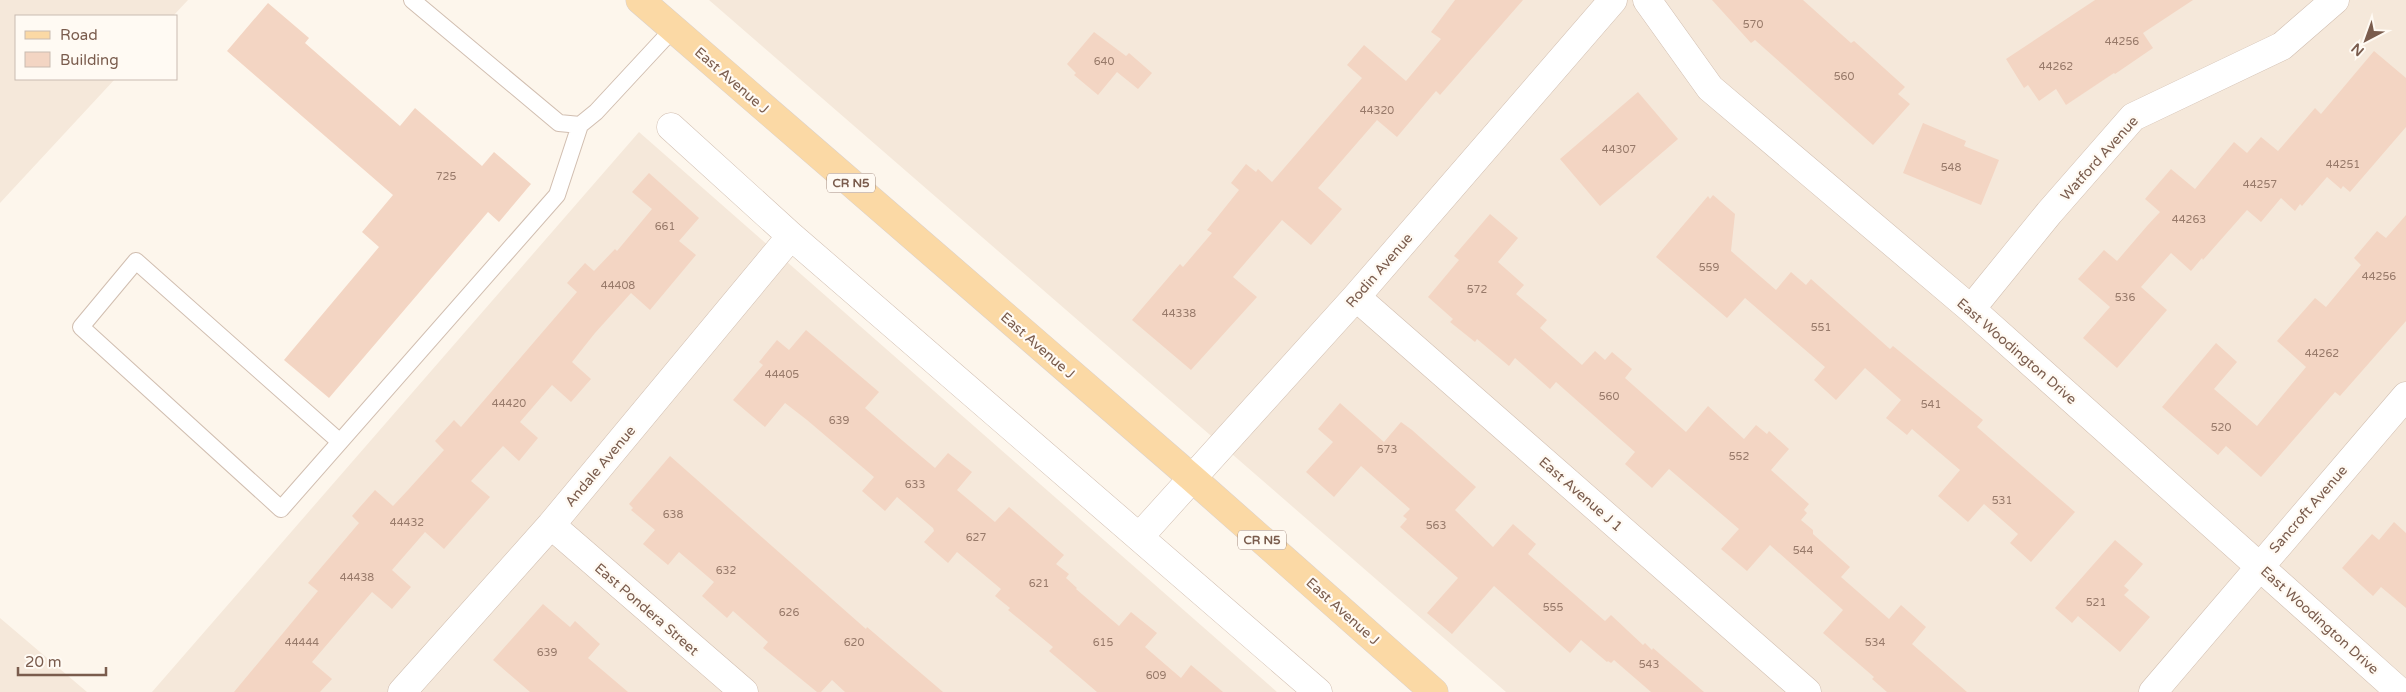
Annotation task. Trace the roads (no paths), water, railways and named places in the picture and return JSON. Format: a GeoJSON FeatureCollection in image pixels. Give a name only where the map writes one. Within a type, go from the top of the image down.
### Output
{"type":"FeatureCollection","features":[{"type":"Feature","properties":{"kind":"main road","name":"East Avenue J"},"geometry":{"type":"LineString","coordinates":[[640,0],[1192,478],[1434,692]]}},
{"type":"Feature","properties":{"kind":"street","name":"Rodin Avenue"},"geometry":{"type":"LineString","coordinates":[[1140,536],[1356,297],[1613,0]]}},
{"type":"Feature","properties":{"kind":"street","name":"East Woodington Drive"},"geometry":{"type":"LineString","coordinates":[[1647,0],[1710,88],[1971,309],[2400,692]]}},
{"type":"Feature","properties":{"kind":"street","name":"Watford Avenue"},"geometry":{"type":"LineString","coordinates":[[1971,309],[2050,213],[2133,117],[2282,46],[2335,0]]}},
{"type":"Feature","properties":{"kind":"street"},"geometry":{"type":"LineString","coordinates":[[671,127],[791,236],[1318,692]]}},
{"type":"Feature","properties":{"kind":"street","name":"Andale Avenue"},"geometry":{"type":"LineString","coordinates":[[402,692],[551,525],[791,236]]}},
{"type":"Feature","properties":{"kind":"street","name":"East Avenue J 1"},"geometry":{"type":"LineString","coordinates":[[1356,297],[1807,692]]}},
{"type":"Feature","properties":{"kind":"street","name":"Sancroft Avenue"},"geometry":{"type":"LineString","coordinates":[[2153,692],[2259,565],[2406,396]]}},
{"type":"Feature","properties":{"kind":"street","name":"East Pondera Street"},"geometry":{"type":"LineString","coordinates":[[551,525],[744,692]]}},
{"type":"Feature","properties":{"kind":"lane"},"geometry":{"type":"LineString","coordinates":[[412,0],[559,123],[580,125]]}},
{"type":"Feature","properties":{"kind":"lane"},"geometry":{"type":"LineString","coordinates":[[340,442],[136,261],[81,327],[281,509],[558,195],[580,125],[596,112],[673,29]]}}]}
